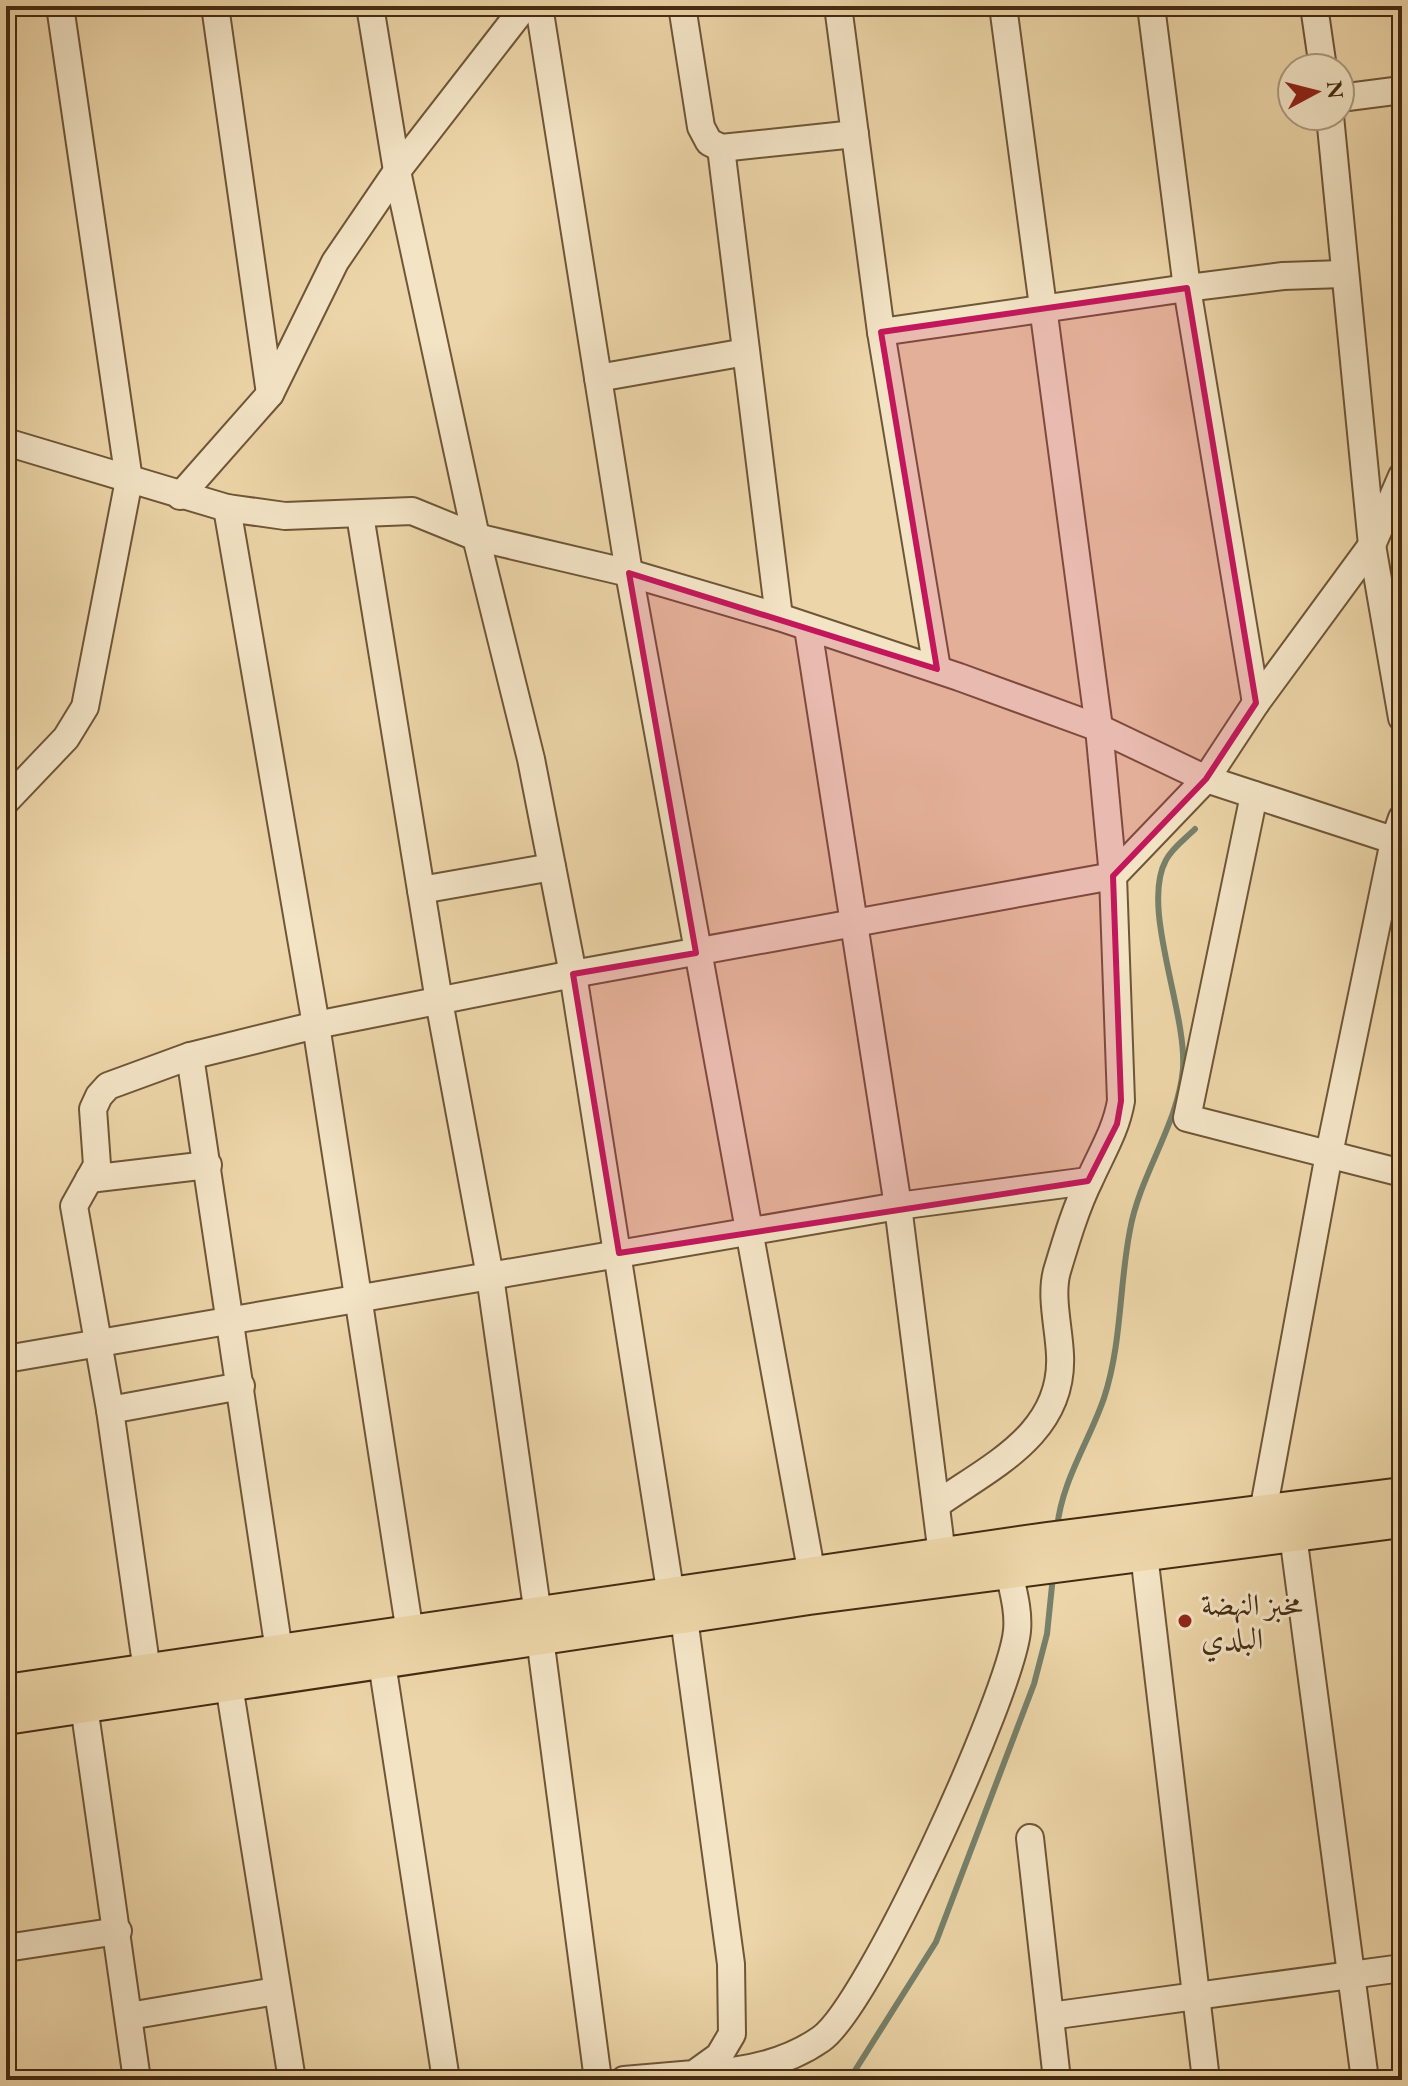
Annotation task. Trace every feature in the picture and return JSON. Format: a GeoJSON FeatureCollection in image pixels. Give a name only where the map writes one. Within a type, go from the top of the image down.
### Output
{"type":"FeatureCollection","features":[{"type":"Feature","properties":{"kind":"main road"},"geometry":{"type":"LineString","coordinates":[[678,1607],[812,1575],[942,1555],[1045,1553],[1079,1549],[1263,1512],[1402,1494]]}},
{"type":"Feature","properties":{"kind":"main road"},"geometry":{"type":"LineString","coordinates":[[1079,1549],[1144,1554],[1402,1521]]}},
{"type":"Feature","properties":{"kind":"main road"},"geometry":{"type":"LineString","coordinates":[[6,1718],[382,1663],[539,1627],[678,1607],[1009,1572],[1045,1553]]}},
{"type":"Feature","properties":{"kind":"main road"},"geometry":{"type":"LineString","coordinates":[[6,1691],[410,1633],[539,1627]]}},
{"type":"Feature","properties":{"kind":"street"},"geometry":{"type":"LineString","coordinates":[[6,799],[66,738],[85,707],[129,480],[60,6]]}},
{"type":"Feature","properties":{"kind":"street"},"geometry":{"type":"LineString","coordinates":[[215,6],[270,394]]}},
{"type":"Feature","properties":{"kind":"street"},"geometry":{"type":"LineString","coordinates":[[370,6],[397,171],[476,537],[531,759],[573,974],[678,1607],[724,1909],[734,2006],[732,2034],[719,2056],[694,2074]]}},
{"type":"Feature","properties":{"kind":"street"},"geometry":{"type":"LineString","coordinates":[[180,496],[270,394],[335,262],[397,171],[525,6]]}},
{"type":"Feature","properties":{"kind":"street"},"geometry":{"type":"LineString","coordinates":[[539,6],[629,573],[812,1575]]}},
{"type":"Feature","properties":{"kind":"street"},"geometry":{"type":"LineString","coordinates":[[682,6],[701,127],[709,142],[721,148],[855,134]]}},
{"type":"Feature","properties":{"kind":"street"},"geometry":{"type":"LineString","coordinates":[[838,6],[881,332],[937,669]]}},
{"type":"Feature","properties":{"kind":"street"},"geometry":{"type":"LineString","coordinates":[[936,1505],[1016,1451],[1048,1414],[1057,1391],[1061,1360],[1054,1292],[1056,1273],[1088,1181],[1117,1124],[1121,1101],[1113,876],[1099,728],[1003,6]]}},
{"type":"Feature","properties":{"kind":"street"},"geometry":{"type":"LineString","coordinates":[[1151,6],[1187,288],[1256,703]]}},
{"type":"Feature","properties":{"kind":"street"},"geometry":{"type":"LineString","coordinates":[[1314,6],[1321,52]]}},
{"type":"Feature","properties":{"kind":"street"},"geometry":{"type":"LineString","coordinates":[[1356,96],[1402,90]]}},
{"type":"Feature","properties":{"kind":"street"},"geometry":{"type":"LineString","coordinates":[[1331,132],[1372,545],[1402,718]]}},
{"type":"Feature","properties":{"kind":"street"},"geometry":{"type":"LineString","coordinates":[[721,148],[779,617]]}},
{"type":"Feature","properties":{"kind":"street"},"geometry":{"type":"LineString","coordinates":[[881,332],[1187,288],[1283,276],[1343,274]]}},
{"type":"Feature","properties":{"kind":"street"},"geometry":{"type":"LineString","coordinates":[[598,378],[746,352]]}},
{"type":"Feature","properties":{"kind":"street"},"geometry":{"type":"LineString","coordinates":[[6,442],[227,508],[285,516],[412,511],[476,537],[629,573],[779,617],[937,669],[1099,728],[1206,779],[1399,834],[1329,1154],[1263,1512]]}},
{"type":"Feature","properties":{"kind":"street"},"geometry":{"type":"LineString","coordinates":[[147,1671],[110,1410],[74,1206],[97,1165],[93,1109],[108,1086],[190,1056],[316,1025],[573,974],[1113,876],[1206,779],[1256,703],[1372,545],[1402,476]]}},
{"type":"Feature","properties":{"kind":"street"},"geometry":{"type":"LineString","coordinates":[[227,508],[316,1025],[410,1633]]}},
{"type":"Feature","properties":{"kind":"street"},"geometry":{"type":"LineString","coordinates":[[360,515],[439,1001],[490,1276],[598,2080]]}},
{"type":"Feature","properties":{"kind":"street"},"geometry":{"type":"LineString","coordinates":[[808,628],[898,1206],[942,1555]]}},
{"type":"Feature","properties":{"kind":"street"},"geometry":{"type":"LineString","coordinates":[[1254,795],[1187,1118],[1402,1173]]}},
{"type":"Feature","properties":{"kind":"street"},"geometry":{"type":"LineString","coordinates":[[421,890],[552,867]]}},
{"type":"Feature","properties":{"kind":"street"},"geometry":{"type":"LineString","coordinates":[[190,1056],[279,1651]]}},
{"type":"Feature","properties":{"kind":"street"},"geometry":{"type":"LineString","coordinates":[[89,1179],[208,1165]]}},
{"type":"Feature","properties":{"kind":"street"},"geometry":{"type":"LineString","coordinates":[[6,1359],[898,1206],[1088,1181]]}},
{"type":"Feature","properties":{"kind":"street"},"geometry":{"type":"LineString","coordinates":[[110,1410],[241,1386]]}},
{"type":"Feature","properties":{"kind":"street"},"geometry":{"type":"LineString","coordinates":[[1293,1535],[1365,2080]]}},
{"type":"Feature","properties":{"kind":"street"},"geometry":{"type":"LineString","coordinates":[[1144,1554],[1206,2080]]}},
{"type":"Feature","properties":{"kind":"street"},"geometry":{"type":"LineString","coordinates":[[624,2080],[735,2073],[782,2059],[824,2038],[863,1987],[927,1863],[1000,1691],[1017,1632],[1018,1610],[1009,1572]]}},
{"type":"Feature","properties":{"kind":"street"},"geometry":{"type":"LineString","coordinates":[[382,1663],[446,2080]]}},
{"type":"Feature","properties":{"kind":"street"},"geometry":{"type":"LineString","coordinates":[[229,1685],[292,2080]]}},
{"type":"Feature","properties":{"kind":"street"},"geometry":{"type":"LineString","coordinates":[[84,1706],[137,2080]]}},
{"type":"Feature","properties":{"kind":"street"},"geometry":{"type":"LineString","coordinates":[[1030,1838],[1057,2080]]}},
{"type":"Feature","properties":{"kind":"street"},"geometry":{"type":"LineString","coordinates":[[6,1948],[118,1931]]}},
{"type":"Feature","properties":{"kind":"street"},"geometry":{"type":"LineString","coordinates":[[1050,2016],[1195,1999],[1402,1968]]}},
{"type":"Feature","properties":{"kind":"street"},"geometry":{"type":"LineString","coordinates":[[129,2016],[276,1991]]}},
{"type":"Feature","properties":{"kind":"highlighted area"},"geometry":{"type":"Polygon","coordinates":[[[1187,288],[1256,703],[1206,779],[1113,876],[1121,1101],[1117,1124],[1088,1181],[619,1253],[573,974],[696,953],[629,573],[937,669],[881,332],[1187,288]]]}},
{"type":"Feature","properties":{"kind":"waterway"},"geometry":{"type":"LineString","coordinates":[[1057,1529],[1064,1495],[1110,1377],[1126,1251],[1135,1209],[1180,1090],[1182,1045],[1161,931],[1159,880],[1166,860],[1175,847],[1195,829]]}},
{"type":"Feature","properties":{"kind":"waterway"},"geometry":{"type":"LineString","coordinates":[[849,2080],[936,1942],[1034,1684],[1047,1634],[1053,1576]]}},
{"type":"Feature","properties":{"kind":"place","name":"مخبز النهضة البلدي"},"geometry":{"type":"Point","coordinates":[1185,1621]}}]}
